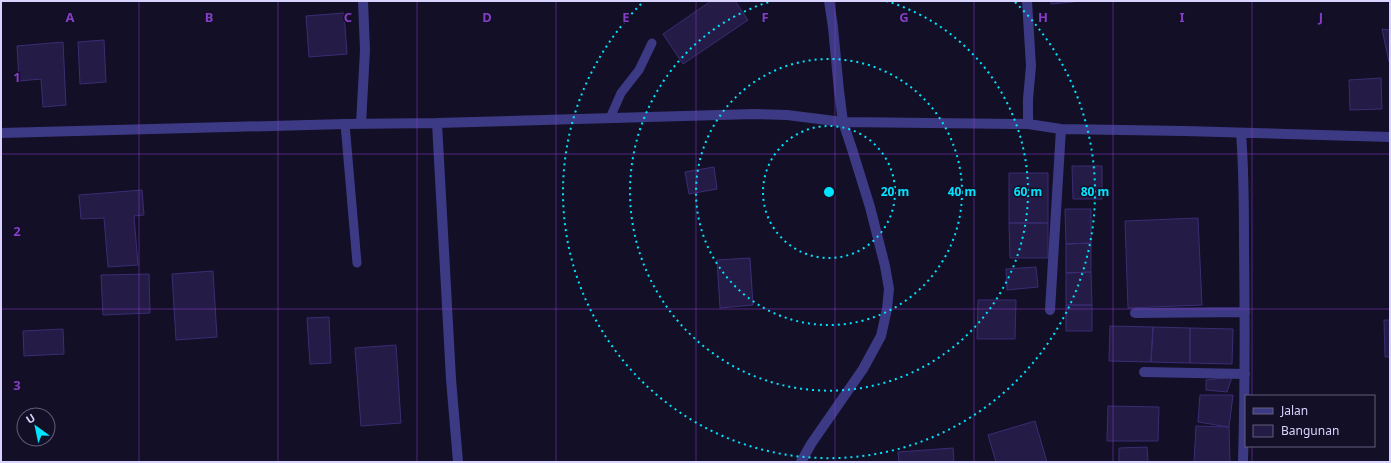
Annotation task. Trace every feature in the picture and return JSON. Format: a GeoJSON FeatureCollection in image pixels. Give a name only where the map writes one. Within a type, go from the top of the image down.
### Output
{"type":"FeatureCollection","features":[{"type":"Feature","properties":{"kind":"street"},"geometry":{"type":"LineString","coordinates":[[361,124],[365,50],[363,1]]}},
{"type":"Feature","properties":{"kind":"street"},"geometry":{"type":"LineString","coordinates":[[801,462],[811,444],[863,369],[881,336],[887,309],[889,289],[885,266],[870,207],[843,122],[829,1]]}},
{"type":"Feature","properties":{"kind":"street"},"geometry":{"type":"LineString","coordinates":[[1027,1],[1031,66],[1028,99],[1028,124]]}},
{"type":"Feature","properties":{"kind":"street"},"geometry":{"type":"LineString","coordinates":[[1,133],[754,114],[787,115],[843,122],[1028,124],[1061,129],[1241,132],[1390,137]]}},
{"type":"Feature","properties":{"kind":"street"},"geometry":{"type":"LineString","coordinates":[[437,123],[451,379],[458,462]]}},
{"type":"Feature","properties":{"kind":"street"},"geometry":{"type":"LineString","coordinates":[[1050,310],[1061,129]]}},
{"type":"Feature","properties":{"kind":"street"},"geometry":{"type":"LineString","coordinates":[[1241,132],[1244,169],[1245,312],[1243,462]]}},
{"type":"Feature","properties":{"kind":"street"},"geometry":{"type":"LineString","coordinates":[[1135,313],[1245,312]]}},
{"type":"Feature","properties":{"kind":"street"},"geometry":{"type":"LineString","coordinates":[[1144,372],[1245,374]]}},
{"type":"Feature","properties":{"kind":"lane"},"geometry":{"type":"LineString","coordinates":[[610,118],[621,93],[639,70],[652,43]]}},
{"type":"Feature","properties":{"kind":"lane"},"geometry":{"type":"LineString","coordinates":[[345,124],[357,263]]}},
{"type":"Feature","properties":{"kind":"building"},"geometry":{"type":"Polygon","coordinates":[[[711,1],[735,1],[748,20],[683,64],[663,34],[711,1]]]}},
{"type":"Feature","properties":{"kind":"building"},"geometry":{"type":"Polygon","coordinates":[[[1051,1],[1082,1],[1051,4],[1051,1]]]}},
{"type":"Feature","properties":{"kind":"building"},"geometry":{"type":"Polygon","coordinates":[[[344,13],[347,54],[309,57],[306,16],[344,13]]]}},
{"type":"Feature","properties":{"kind":"building"},"geometry":{"type":"Polygon","coordinates":[[[1382,29],[1390,30],[1390,62],[1389,62],[1382,29]]]}},
{"type":"Feature","properties":{"kind":"building"},"geometry":{"type":"Polygon","coordinates":[[[104,40],[106,82],[80,84],[78,42],[104,40]]]}},
{"type":"Feature","properties":{"kind":"building"},"geometry":{"type":"Polygon","coordinates":[[[63,42],[66,105],[43,107],[41,79],[19,81],[17,46],[63,42]]]}},
{"type":"Feature","properties":{"kind":"building"},"geometry":{"type":"Polygon","coordinates":[[[1381,78],[1382,109],[1350,110],[1349,80],[1381,78]]]}},
{"type":"Feature","properties":{"kind":"building"},"geometry":{"type":"Polygon","coordinates":[[[1072,166],[1102,166],[1102,199],[1073,199],[1072,166]]]}},
{"type":"Feature","properties":{"kind":"building"},"geometry":{"type":"Polygon","coordinates":[[[714,167],[717,189],[689,194],[685,172],[714,167]]]}},
{"type":"Feature","properties":{"kind":"building"},"geometry":{"type":"Polygon","coordinates":[[[1009,173],[1048,173],[1048,223],[1009,223],[1009,173]]]}},
{"type":"Feature","properties":{"kind":"building"},"geometry":{"type":"Polygon","coordinates":[[[142,190],[144,215],[134,216],[138,265],[108,267],[104,218],[81,219],[79,195],[142,190]]]}},
{"type":"Feature","properties":{"kind":"building"},"geometry":{"type":"Polygon","coordinates":[[[1065,209],[1091,209],[1091,243],[1066,244],[1065,209]]]}},
{"type":"Feature","properties":{"kind":"building"},"geometry":{"type":"Polygon","coordinates":[[[1198,218],[1202,305],[1128,308],[1125,221],[1198,218]]]}},
{"type":"Feature","properties":{"kind":"building"},"geometry":{"type":"Polygon","coordinates":[[[1009,223],[1048,223],[1048,258],[1010,258],[1009,223]]]}},
{"type":"Feature","properties":{"kind":"building"},"geometry":{"type":"Polygon","coordinates":[[[1091,243],[1091,272],[1066,273],[1066,244],[1091,243]]]}},
{"type":"Feature","properties":{"kind":"building"},"geometry":{"type":"Polygon","coordinates":[[[750,258],[753,305],[720,308],[717,260],[750,258]]]}},
{"type":"Feature","properties":{"kind":"building"},"geometry":{"type":"Polygon","coordinates":[[[1036,267],[1038,287],[1007,290],[1006,269],[1036,267]]]}},
{"type":"Feature","properties":{"kind":"building"},"geometry":{"type":"Polygon","coordinates":[[[213,271],[217,337],[176,340],[172,274],[213,271]]]}},
{"type":"Feature","properties":{"kind":"building"},"geometry":{"type":"Polygon","coordinates":[[[1091,272],[1092,305],[1066,305],[1066,273],[1091,272]]]}},
{"type":"Feature","properties":{"kind":"building"},"geometry":{"type":"Polygon","coordinates":[[[149,274],[150,313],[103,315],[101,275],[149,274]]]}},
{"type":"Feature","properties":{"kind":"building"},"geometry":{"type":"Polygon","coordinates":[[[978,300],[1016,300],[1015,339],[977,339],[978,300]]]}},
{"type":"Feature","properties":{"kind":"building"},"geometry":{"type":"Polygon","coordinates":[[[1066,305],[1092,305],[1092,331],[1066,331],[1066,305]]]}},
{"type":"Feature","properties":{"kind":"building"},"geometry":{"type":"Polygon","coordinates":[[[329,317],[331,363],[310,364],[307,318],[329,317]]]}},
{"type":"Feature","properties":{"kind":"building"},"geometry":{"type":"Polygon","coordinates":[[[1384,320],[1390,320],[1390,357],[1385,357],[1384,320]]]}},
{"type":"Feature","properties":{"kind":"building"},"geometry":{"type":"Polygon","coordinates":[[[1110,326],[1153,327],[1151,362],[1109,361],[1110,326]]]}},
{"type":"Feature","properties":{"kind":"building"},"geometry":{"type":"Polygon","coordinates":[[[1153,327],[1190,328],[1190,363],[1151,362],[1153,327]]]}},
{"type":"Feature","properties":{"kind":"building"},"geometry":{"type":"Polygon","coordinates":[[[1190,328],[1233,329],[1232,364],[1190,363],[1190,328]]]}},
{"type":"Feature","properties":{"kind":"building"},"geometry":{"type":"Polygon","coordinates":[[[63,329],[64,354],[24,356],[23,331],[63,329]]]}},
{"type":"Feature","properties":{"kind":"building"},"geometry":{"type":"Polygon","coordinates":[[[396,345],[401,423],[361,426],[355,348],[396,345]]]}},
{"type":"Feature","properties":{"kind":"building"},"geometry":{"type":"Polygon","coordinates":[[[1232,377],[1227,392],[1206,390],[1206,380],[1232,377]]]}},
{"type":"Feature","properties":{"kind":"building"},"geometry":{"type":"Polygon","coordinates":[[[1200,395],[1233,395],[1229,427],[1198,422],[1200,395]]]}},
{"type":"Feature","properties":{"kind":"building"},"geometry":{"type":"Polygon","coordinates":[[[1108,406],[1159,407],[1158,441],[1107,441],[1108,406]]]}},
{"type":"Feature","properties":{"kind":"building"},"geometry":{"type":"Polygon","coordinates":[[[1035,421],[1047,462],[996,462],[988,435],[1035,421]]]}},
{"type":"Feature","properties":{"kind":"building"},"geometry":{"type":"Polygon","coordinates":[[[1196,426],[1229,427],[1230,462],[1194,462],[1196,426]]]}},
{"type":"Feature","properties":{"kind":"building"},"geometry":{"type":"Polygon","coordinates":[[[1147,447],[1148,462],[1119,462],[1119,448],[1147,447]]]}},
{"type":"Feature","properties":{"kind":"building"},"geometry":{"type":"Polygon","coordinates":[[[953,448],[954,462],[899,462],[898,452],[953,448]]]}}]}
